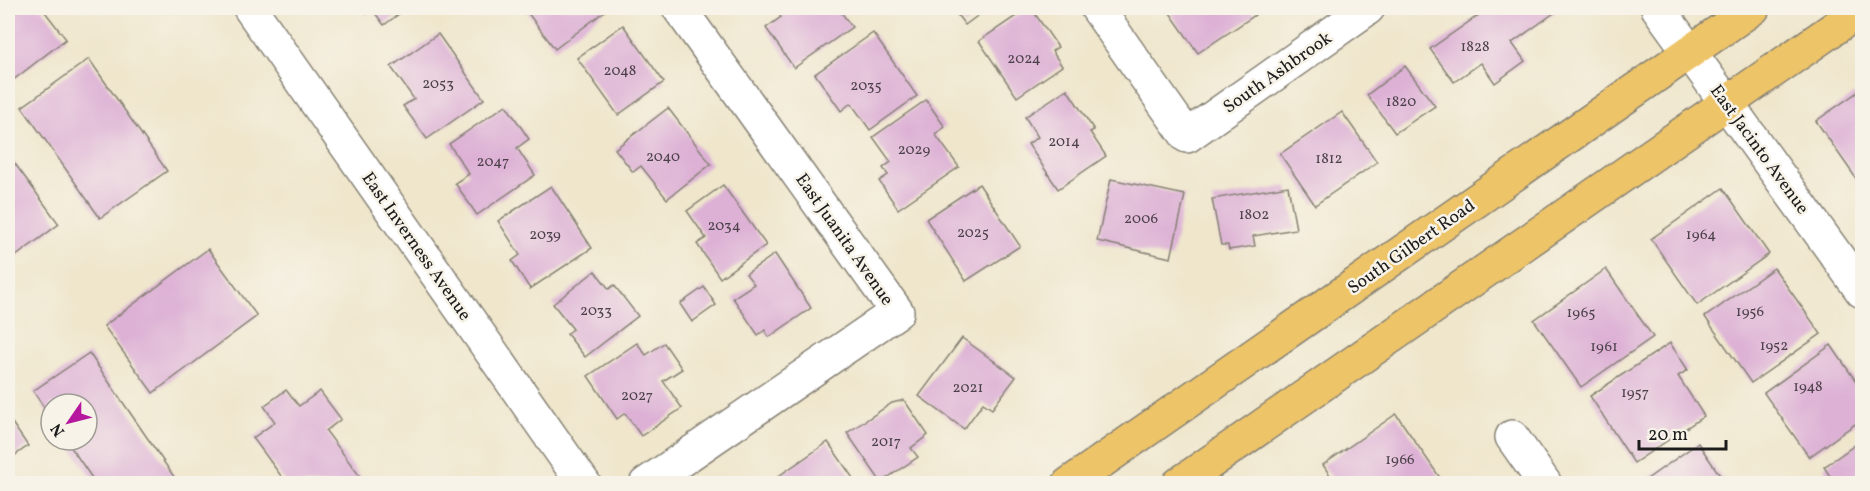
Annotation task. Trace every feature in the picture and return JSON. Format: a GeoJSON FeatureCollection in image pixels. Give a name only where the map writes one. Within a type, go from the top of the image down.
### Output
{"type":"FeatureCollection","features":[{"type":"Feature","properties":{"kind":"main road","name":"South Gilbert Road"},"geometry":{"type":"LineString","coordinates":[[1068,483],[1753,8]]}},
{"type":"Feature","properties":{"kind":"main road"},"geometry":{"type":"LineString","coordinates":[[1179,483],[1863,9]]}},
{"type":"Feature","properties":{"kind":"street","name":"East Inverness Avenue"},"geometry":{"type":"LineString","coordinates":[[250,8],[584,483]]}},
{"type":"Feature","properties":{"kind":"street","name":"East Juanita Avenue"},"geometry":{"type":"LineString","coordinates":[[646,483],[897,312],[680,8]]}},
{"type":"Feature","properties":{"kind":"street","name":"South Ashbrook"},"geometry":{"type":"LineString","coordinates":[[1097,8],[1187,136],[1368,8]]}},
{"type":"Feature","properties":{"kind":"street","name":"East Jacinto Avenue"},"geometry":{"type":"LineString","coordinates":[[1658,8],[1863,291]]}},
{"type":"Feature","properties":{"kind":"street"},"geometry":{"type":"LineString","coordinates":[[1512,437],[1545,483]]}},
{"type":"Feature","properties":{"kind":"building"},"geometry":{"type":"Polygon","coordinates":[[[8,8],[42,8],[66,39],[8,84],[8,8]]]}},
{"type":"Feature","properties":{"kind":"building"},"geometry":{"type":"Polygon","coordinates":[[[362,8],[407,8],[384,25],[372,9],[367,14],[362,8]]]}},
{"type":"Feature","properties":{"kind":"building"},"geometry":{"type":"Polygon","coordinates":[[[524,8],[602,8],[605,11],[555,49],[524,8]]]}},
{"type":"Feature","properties":{"kind":"building"},"geometry":{"type":"Polygon","coordinates":[[[774,8],[838,8],[852,27],[794,68],[766,28],[781,17],[774,8]]]}},
{"type":"Feature","properties":{"kind":"building"},"geometry":{"type":"Polygon","coordinates":[[[952,8],[988,8],[965,25],[952,8]]]}},
{"type":"Feature","properties":{"kind":"building"},"geometry":{"type":"Polygon","coordinates":[[[1031,8],[1058,47],[1052,51],[1062,66],[1017,97],[979,41],[1031,8]]]}},
{"type":"Feature","properties":{"kind":"building"},"geometry":{"type":"Polygon","coordinates":[[[1178,8],[1250,8],[1255,15],[1198,53],[1170,13],[1178,8]]]}},
{"type":"Feature","properties":{"kind":"building"},"geometry":{"type":"Polygon","coordinates":[[[1489,8],[1561,8],[1512,43],[1525,61],[1495,83],[1481,63],[1454,82],[1430,49],[1489,8]]]}},
{"type":"Feature","properties":{"kind":"building"},"geometry":{"type":"Polygon","coordinates":[[[623,25],[664,82],[618,115],[577,58],[623,25]]]}},
{"type":"Feature","properties":{"kind":"building"},"geometry":{"type":"Polygon","coordinates":[[[873,33],[917,96],[870,130],[851,103],[841,111],[815,74],[873,33]]]}},
{"type":"Feature","properties":{"kind":"building"},"geometry":{"type":"Polygon","coordinates":[[[438,34],[484,99],[427,139],[403,106],[414,99],[391,67],[438,34]]]}},
{"type":"Feature","properties":{"kind":"building"},"geometry":{"type":"Polygon","coordinates":[[[89,59],[167,171],[100,218],[22,107],[89,59]]]}},
{"type":"Feature","properties":{"kind":"building"},"geometry":{"type":"Polygon","coordinates":[[[1405,66],[1435,106],[1395,133],[1367,95],[1405,66]]]}},
{"type":"Feature","properties":{"kind":"building"},"geometry":{"type":"Polygon","coordinates":[[[1067,89],[1094,130],[1090,132],[1106,156],[1058,189],[1028,144],[1038,137],[1025,117],[1067,89]]]}},
{"type":"Feature","properties":{"kind":"building"},"geometry":{"type":"Polygon","coordinates":[[[1862,89],[1862,187],[1816,121],[1862,89]]]}},
{"type":"Feature","properties":{"kind":"building"},"geometry":{"type":"Polygon","coordinates":[[[926,100],[945,127],[935,134],[959,167],[898,209],[879,181],[888,175],[883,168],[891,162],[873,137],[926,100]]]}},
{"type":"Feature","properties":{"kind":"building"},"geometry":{"type":"Polygon","coordinates":[[[506,105],[529,139],[517,148],[535,175],[477,215],[455,183],[469,174],[449,144],[506,105]]]}},
{"type":"Feature","properties":{"kind":"building"},"geometry":{"type":"Polygon","coordinates":[[[668,108],[711,164],[667,199],[641,166],[633,172],[615,149],[668,108]]]}},
{"type":"Feature","properties":{"kind":"building"},"geometry":{"type":"Polygon","coordinates":[[[1342,112],[1377,162],[1315,205],[1280,154],[1342,112]]]}},
{"type":"Feature","properties":{"kind":"building"},"geometry":{"type":"Polygon","coordinates":[[[13,161],[59,224],[8,262],[8,165],[13,161]]]}},
{"type":"Feature","properties":{"kind":"building"},"geometry":{"type":"Polygon","coordinates":[[[1111,179],[1185,195],[1171,258],[1097,241],[1111,179]]]}},
{"type":"Feature","properties":{"kind":"building"},"geometry":{"type":"Polygon","coordinates":[[[979,184],[1020,246],[966,281],[926,219],[979,184]]]}},
{"type":"Feature","properties":{"kind":"building"},"geometry":{"type":"Polygon","coordinates":[[[723,185],[766,245],[720,278],[697,244],[706,238],[687,211],[723,185]]]}},
{"type":"Feature","properties":{"kind":"building"},"geometry":{"type":"Polygon","coordinates":[[[551,186],[592,248],[530,289],[512,261],[520,255],[498,221],[551,186]]]}},
{"type":"Feature","properties":{"kind":"building"},"geometry":{"type":"Polygon","coordinates":[[[1288,186],[1296,229],[1253,236],[1255,246],[1229,250],[1228,245],[1221,245],[1212,199],[1288,186]]]}},
{"type":"Feature","properties":{"kind":"building"},"geometry":{"type":"Polygon","coordinates":[[[1723,188],[1769,254],[1697,305],[1651,239],[1723,188]]]}},
{"type":"Feature","properties":{"kind":"building"},"geometry":{"type":"Polygon","coordinates":[[[208,249],[257,316],[153,393],[104,326],[208,249]]]}},
{"type":"Feature","properties":{"kind":"building"},"geometry":{"type":"Polygon","coordinates":[[[775,254],[811,308],[769,337],[765,330],[758,335],[733,298],[754,284],[746,274],[775,254]]]}},
{"type":"Feature","properties":{"kind":"building"},"geometry":{"type":"Polygon","coordinates":[[[1774,268],[1821,334],[1751,383],[1705,317],[1774,268]]]}},
{"type":"Feature","properties":{"kind":"building"},"geometry":{"type":"Polygon","coordinates":[[[1606,269],[1653,337],[1581,387],[1534,320],[1606,269]]]}},
{"type":"Feature","properties":{"kind":"building"},"geometry":{"type":"Polygon","coordinates":[[[595,271],[609,289],[614,285],[638,316],[585,357],[567,334],[573,329],[553,304],[595,271]]]}},
{"type":"Feature","properties":{"kind":"building"},"geometry":{"type":"Polygon","coordinates":[[[704,287],[716,305],[692,322],[680,304],[704,287]]]}},
{"type":"Feature","properties":{"kind":"building"},"geometry":{"type":"Polygon","coordinates":[[[962,338],[1016,377],[992,409],[983,403],[964,429],[919,396],[962,338]]]}},
{"type":"Feature","properties":{"kind":"building"},"geometry":{"type":"Polygon","coordinates":[[[637,343],[646,355],[664,343],[682,369],[663,381],[682,408],[641,436],[625,413],[617,419],[588,376],[637,343]]]}},
{"type":"Feature","properties":{"kind":"building"},"geometry":{"type":"Polygon","coordinates":[[[1670,343],[1688,370],[1678,376],[1704,416],[1634,463],[1590,396],[1670,343]]]}},
{"type":"Feature","properties":{"kind":"building"},"geometry":{"type":"Polygon","coordinates":[[[1831,345],[1862,390],[1862,419],[1809,457],[1764,393],[1831,345]]]}},
{"type":"Feature","properties":{"kind":"building"},"geometry":{"type":"Polygon","coordinates":[[[89,353],[179,484],[96,484],[74,452],[99,452],[99,392],[39,392],[39,400],[33,391],[89,353]]]}},
{"type":"Feature","properties":{"kind":"building"},"geometry":{"type":"Polygon","coordinates":[[[286,390],[299,406],[320,391],[341,419],[326,431],[362,479],[355,484],[287,484],[253,438],[275,422],[264,406],[286,390]]]}},
{"type":"Feature","properties":{"kind":"building"},"geometry":{"type":"Polygon","coordinates":[[[904,400],[928,435],[911,448],[918,457],[881,482],[847,433],[892,403],[904,400]]]}},
{"type":"Feature","properties":{"kind":"building"},"geometry":{"type":"Polygon","coordinates":[[[1396,414],[1443,482],[1440,484],[1336,484],[1323,465],[1396,414]]]}},
{"type":"Feature","properties":{"kind":"building"},"geometry":{"type":"Polygon","coordinates":[[[8,417],[28,446],[8,460],[8,417]]]}},
{"type":"Feature","properties":{"kind":"building"},"geometry":{"type":"Polygon","coordinates":[[[1862,440],[1862,484],[1835,484],[1824,467],[1862,440]]]}},
{"type":"Feature","properties":{"kind":"building"},"geometry":{"type":"Polygon","coordinates":[[[828,442],[855,481],[851,484],[771,484],[770,482],[828,442]]]}},
{"type":"Feature","properties":{"kind":"building"},"geometry":{"type":"Polygon","coordinates":[[[1698,443],[1726,484],[1640,484],[1698,443]]]}}]}
